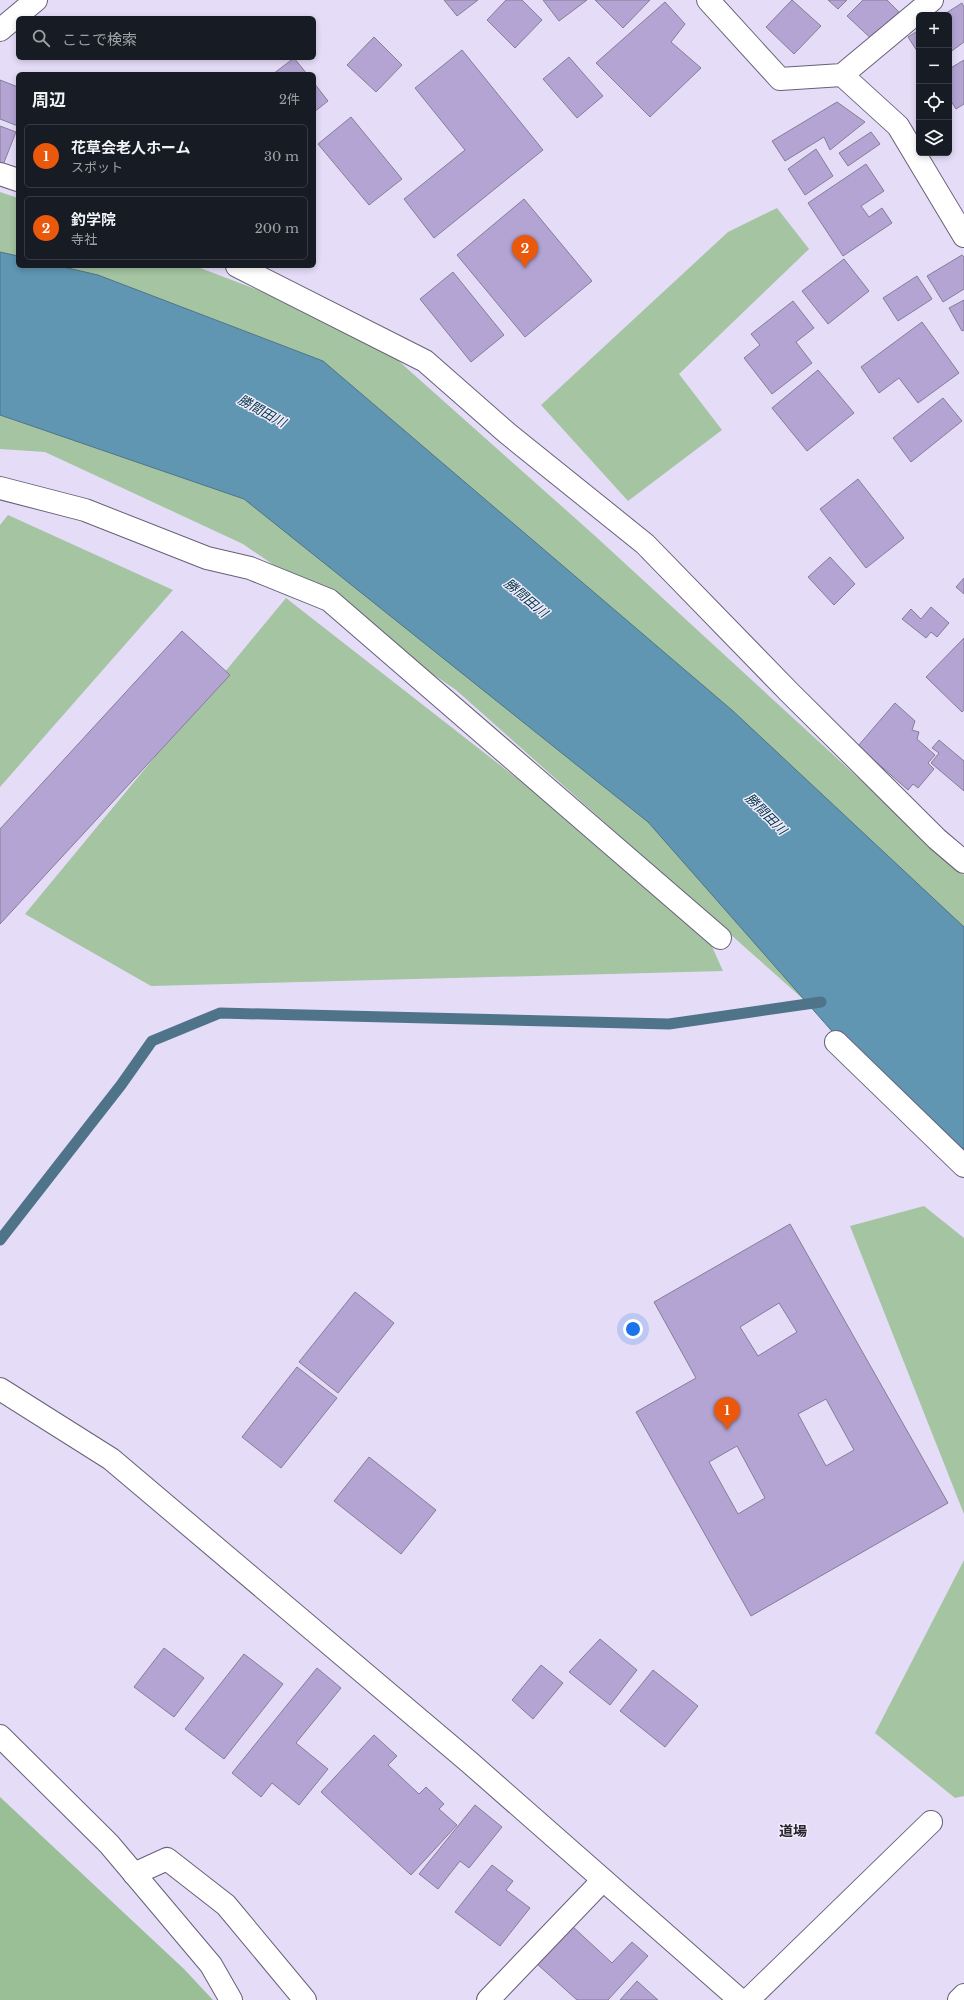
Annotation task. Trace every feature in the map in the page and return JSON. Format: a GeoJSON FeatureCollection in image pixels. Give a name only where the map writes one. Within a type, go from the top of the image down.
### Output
{"type":"FeatureCollection","features":[{"type":"Feature","properties":{"kind":"street"},"geometry":{"type":"LineString","coordinates":[[17,16],[36,0]]}},
{"type":"Feature","properties":{"kind":"street"},"geometry":{"type":"LineString","coordinates":[[708,0],[780,80],[842,76],[932,0]]}},
{"type":"Feature","properties":{"kind":"street"},"geometry":{"type":"LineString","coordinates":[[0,30],[16,17]]}},
{"type":"Feature","properties":{"kind":"street"},"geometry":{"type":"LineString","coordinates":[[842,76],[898,126],[964,236]]}},
{"type":"Feature","properties":{"kind":"street"},"geometry":{"type":"LineString","coordinates":[[0,174],[16,179]]}},
{"type":"Feature","properties":{"kind":"street"},"geometry":{"type":"LineString","coordinates":[[241,268],[425,361],[507,433],[645,544],[795,698],[937,839],[964,862]]}},
{"type":"Feature","properties":{"kind":"street"},"geometry":{"type":"LineString","coordinates":[[0,488],[85,510],[207,558],[250,568],[328,600],[720,938]]}},
{"type":"Feature","properties":{"kind":"street"},"geometry":{"type":"LineString","coordinates":[[836,1042],[964,1166]]}},
{"type":"Feature","properties":{"kind":"street"},"geometry":{"type":"LineString","coordinates":[[0,1389],[111,1459],[468,1761],[740,2000]]}},
{"type":"Feature","properties":{"kind":"street"},"geometry":{"type":"LineString","coordinates":[[0,1736],[109,1844],[212,1965],[231,2000]]}},
{"type":"Feature","properties":{"kind":"street"},"geometry":{"type":"LineString","coordinates":[[748,2000],[931,1822]]}},
{"type":"Feature","properties":{"kind":"street"},"geometry":{"type":"LineString","coordinates":[[134,1874],[167,1860],[226,1906],[305,2000]]}},
{"type":"Feature","properties":{"kind":"street"},"geometry":{"type":"LineString","coordinates":[[488,2000],[604,1880]]}},
{"type":"Feature","properties":{"kind":"street"},"geometry":{"type":"LineString","coordinates":[[959,2000],[964,1995]]}},
{"type":"Feature","properties":{"kind":"green space"},"geometry":{"type":"Polygon","coordinates":[[[0,192],[16,197],[16,268],[200,268],[365,331],[594,535],[964,875],[964,1136],[904,1089],[456,690],[243,544],[45,452],[0,449],[0,192]]]}},
{"type":"Feature","properties":{"kind":"green space"},"geometry":{"type":"Polygon","coordinates":[[[777,208],[809,249],[679,374],[722,430],[628,501],[541,405],[728,232],[777,208]]]}},
{"type":"Feature","properties":{"kind":"green space"},"geometry":{"type":"Polygon","coordinates":[[[8,515],[173,590],[0,787],[0,525],[8,515]]]}},
{"type":"Feature","properties":{"kind":"green space"},"geometry":{"type":"Polygon","coordinates":[[[286,598],[701,922],[723,971],[151,986],[25,914],[286,598]]]}},
{"type":"Feature","properties":{"kind":"green space"},"geometry":{"type":"Polygon","coordinates":[[[924,1206],[964,1238],[964,1514],[850,1226],[924,1206]]]}},
{"type":"Feature","properties":{"kind":"green space"},"geometry":{"type":"Polygon","coordinates":[[[964,1560],[964,1796],[955,1798],[875,1733],[964,1560]]]}},
{"type":"Feature","properties":{"kind":"green space"},"geometry":{"type":"Polygon","coordinates":[[[0,1797],[184,1969],[213,2000],[0,2000],[0,1797]]]}},
{"type":"Feature","properties":{"kind":"water","name":"勝間田川"},"geometry":{"type":"Polygon","coordinates":[[[0,252],[16,256],[16,268],[68,268],[98,275],[323,361],[733,711],[964,927],[964,1165],[874,1079],[648,822],[244,499],[0,415],[0,252]]]}},
{"type":"Feature","properties":{"kind":"building"},"geometry":{"type":"Polygon","coordinates":[[[444,0],[478,0],[457,16],[444,0]]]}},
{"type":"Feature","properties":{"kind":"building"},"geometry":{"type":"Polygon","coordinates":[[[506,0],[522,0],[542,20],[515,48],[487,20],[506,0]]]}},
{"type":"Feature","properties":{"kind":"building"},"geometry":{"type":"Polygon","coordinates":[[[543,0],[587,0],[559,21],[543,0]]]}},
{"type":"Feature","properties":{"kind":"building"},"geometry":{"type":"Polygon","coordinates":[[[595,0],[650,0],[623,28],[595,0]]]}},
{"type":"Feature","properties":{"kind":"building"},"geometry":{"type":"Polygon","coordinates":[[[792,0],[821,26],[794,54],[766,27],[792,0]]]}},
{"type":"Feature","properties":{"kind":"building"},"geometry":{"type":"Polygon","coordinates":[[[828,0],[847,0],[838,9],[828,0]]]}},
{"type":"Feature","properties":{"kind":"building"},"geometry":{"type":"Polygon","coordinates":[[[863,0],[887,0],[903,16],[876,43],[847,16],[863,0]]]}},
{"type":"Feature","properties":{"kind":"building"},"geometry":{"type":"Polygon","coordinates":[[[665,2],[685,24],[671,42],[701,68],[650,117],[596,63],[665,2]]]}},
{"type":"Feature","properties":{"kind":"building"},"geometry":{"type":"Polygon","coordinates":[[[962,3],[964,7],[964,42],[952,51],[952,12],[948,12],[962,3]]]}},
{"type":"Feature","properties":{"kind":"building"},"geometry":{"type":"Polygon","coordinates":[[[916,32],[916,49],[908,37],[916,32]]]}},
{"type":"Feature","properties":{"kind":"building"},"geometry":{"type":"Polygon","coordinates":[[[374,37],[402,65],[376,92],[347,65],[374,37]]]}},
{"type":"Feature","properties":{"kind":"building"},"geometry":{"type":"Polygon","coordinates":[[[462,50],[543,150],[434,238],[404,199],[465,150],[415,88],[462,50]]]}},
{"type":"Feature","properties":{"kind":"building"},"geometry":{"type":"Polygon","coordinates":[[[569,57],[603,96],[577,118],[543,79],[569,57]]]}},
{"type":"Feature","properties":{"kind":"building"},"geometry":{"type":"Polygon","coordinates":[[[291,60],[296,60],[305,72],[276,72],[291,60]]]}},
{"type":"Feature","properties":{"kind":"building"},"geometry":{"type":"Polygon","coordinates":[[[964,60],[964,104],[956,109],[952,103],[952,67],[964,60]]]}},
{"type":"Feature","properties":{"kind":"building"},"geometry":{"type":"Polygon","coordinates":[[[0,80],[16,86],[16,125],[0,119],[0,80]]]}},
{"type":"Feature","properties":{"kind":"building"},"geometry":{"type":"Polygon","coordinates":[[[316,86],[328,101],[316,110],[316,86]]]}},
{"type":"Feature","properties":{"kind":"building"},"geometry":{"type":"Polygon","coordinates":[[[837,102],[865,122],[830,150],[824,137],[785,161],[772,141],[837,102]]]}},
{"type":"Feature","properties":{"kind":"building"},"geometry":{"type":"Polygon","coordinates":[[[351,117],[402,179],[369,205],[318,144],[351,117]]]}},
{"type":"Feature","properties":{"kind":"building"},"geometry":{"type":"Polygon","coordinates":[[[0,126],[16,132],[3,165],[0,164],[0,126]]]}},
{"type":"Feature","properties":{"kind":"building"},"geometry":{"type":"Polygon","coordinates":[[[871,132],[880,144],[848,166],[839,153],[871,132]]]}},
{"type":"Feature","properties":{"kind":"building"},"geometry":{"type":"Polygon","coordinates":[[[816,149],[833,176],[805,195],[788,169],[816,149]]]}},
{"type":"Feature","properties":{"kind":"building"},"geometry":{"type":"Polygon","coordinates":[[[866,164],[884,191],[861,206],[869,217],[882,208],[892,223],[843,256],[808,203],[866,164]]]}},
{"type":"Feature","properties":{"kind":"building"},"geometry":{"type":"Polygon","coordinates":[[[524,199],[592,281],[525,337],[457,255],[524,199]]]}},
{"type":"Feature","properties":{"kind":"building"},"geometry":{"type":"Polygon","coordinates":[[[962,255],[964,257],[964,289],[943,302],[927,276],[962,255]]]}},
{"type":"Feature","properties":{"kind":"building"},"geometry":{"type":"Polygon","coordinates":[[[844,259],[869,291],[828,324],[802,291],[844,259]]]}},
{"type":"Feature","properties":{"kind":"building"},"geometry":{"type":"Polygon","coordinates":[[[453,272],[504,335],[471,362],[420,299],[453,272]]]}},
{"type":"Feature","properties":{"kind":"building"},"geometry":{"type":"Polygon","coordinates":[[[917,276],[932,299],[898,321],[883,298],[917,276]]]}},
{"type":"Feature","properties":{"kind":"building"},"geometry":{"type":"Polygon","coordinates":[[[964,300],[964,330],[962,331],[949,308],[964,300]]]}},
{"type":"Feature","properties":{"kind":"building"},"geometry":{"type":"Polygon","coordinates":[[[793,301],[814,328],[796,342],[812,363],[772,394],[744,358],[760,345],[751,334],[793,301]]]}},
{"type":"Feature","properties":{"kind":"building"},"geometry":{"type":"Polygon","coordinates":[[[922,322],[959,373],[918,403],[899,378],[879,393],[861,367],[922,322]]]}},
{"type":"Feature","properties":{"kind":"building"},"geometry":{"type":"Polygon","coordinates":[[[818,370],[854,413],[807,451],[772,408],[818,370]]]}},
{"type":"Feature","properties":{"kind":"building"},"geometry":{"type":"Polygon","coordinates":[[[943,398],[962,421],[911,462],[893,438],[943,398]]]}},
{"type":"Feature","properties":{"kind":"building"},"geometry":{"type":"Polygon","coordinates":[[[858,479],[904,538],[866,568],[820,509],[858,479]]]}},
{"type":"Feature","properties":{"kind":"building"},"geometry":{"type":"Polygon","coordinates":[[[830,557],[855,584],[834,605],[808,577],[830,557]]]}},
{"type":"Feature","properties":{"kind":"building"},"geometry":{"type":"Polygon","coordinates":[[[964,578],[964,594],[956,587],[964,578]]]}},
{"type":"Feature","properties":{"kind":"building"},"geometry":{"type":"Polygon","coordinates":[[[931,607],[949,623],[937,637],[931,632],[926,638],[902,619],[911,609],[921,619],[931,607]]]}},
{"type":"Feature","properties":{"kind":"building"},"geometry":{"type":"Polygon","coordinates":[[[182,631],[230,675],[0,924],[0,829],[182,631]]]}},
{"type":"Feature","properties":{"kind":"building"},"geometry":{"type":"Polygon","coordinates":[[[964,638],[964,710],[962,712],[926,677],[964,638]]]}},
{"type":"Feature","properties":{"kind":"building"},"geometry":{"type":"Polygon","coordinates":[[[895,703],[915,721],[912,730],[919,732],[917,739],[935,755],[928,763],[934,769],[918,788],[913,784],[908,790],[858,746],[895,703]]]}},
{"type":"Feature","properties":{"kind":"building"},"geometry":{"type":"Polygon","coordinates":[[[939,740],[964,761],[964,791],[931,763],[939,753],[932,748],[939,740]]]}},
{"type":"Feature","properties":{"kind":"building"},"geometry":{"type":"Polygon","coordinates":[[[790,1224],[948,1503],[751,1616],[636,1412],[696,1378],[654,1302],[790,1224]],[[779,1303],[740,1327],[758,1356],[797,1332],[779,1303]],[[826,1399],[798,1414],[826,1466],[854,1450],[826,1399]],[[737,1446],[709,1462],[738,1514],[765,1498],[737,1446]]]}},
{"type":"Feature","properties":{"kind":"building"},"geometry":{"type":"Polygon","coordinates":[[[355,1292],[394,1323],[338,1393],[299,1362],[355,1292]]]}},
{"type":"Feature","properties":{"kind":"building"},"geometry":{"type":"Polygon","coordinates":[[[297,1367],[337,1398],[281,1468],[242,1437],[297,1367]]]}},
{"type":"Feature","properties":{"kind":"building"},"geometry":{"type":"Polygon","coordinates":[[[369,1457],[436,1510],[401,1554],[334,1501],[369,1457]]]}},
{"type":"Feature","properties":{"kind":"building"},"geometry":{"type":"Polygon","coordinates":[[[600,1639],[637,1670],[610,1705],[569,1672],[600,1639]]]}},
{"type":"Feature","properties":{"kind":"building"},"geometry":{"type":"Polygon","coordinates":[[[164,1648],[204,1678],[174,1717],[134,1687],[164,1648]]]}},
{"type":"Feature","properties":{"kind":"building"},"geometry":{"type":"Polygon","coordinates":[[[244,1654],[283,1684],[224,1759],[185,1729],[244,1654]]]}},
{"type":"Feature","properties":{"kind":"building"},"geometry":{"type":"Polygon","coordinates":[[[541,1665],[563,1683],[533,1719],[512,1700],[541,1665]]]}},
{"type":"Feature","properties":{"kind":"building"},"geometry":{"type":"Polygon","coordinates":[[[317,1668],[341,1688],[296,1743],[328,1769],[299,1805],[272,1783],[261,1797],[232,1773],[317,1668]]]}},
{"type":"Feature","properties":{"kind":"building"},"geometry":{"type":"Polygon","coordinates":[[[653,1670],[698,1706],[665,1747],[620,1711],[653,1670]]]}},
{"type":"Feature","properties":{"kind":"building"},"geometry":{"type":"Polygon","coordinates":[[[374,1735],[397,1756],[388,1765],[419,1794],[426,1787],[444,1804],[439,1809],[457,1825],[411,1875],[321,1792],[374,1735]]]}},
{"type":"Feature","properties":{"kind":"building"},"geometry":{"type":"Polygon","coordinates":[[[475,1805],[502,1827],[469,1868],[460,1861],[438,1889],[419,1874],[475,1805]]]}},
{"type":"Feature","properties":{"kind":"building"},"geometry":{"type":"Polygon","coordinates":[[[492,1865],[513,1881],[506,1890],[530,1908],[500,1946],[455,1912],[492,1865]]]}},
{"type":"Feature","properties":{"kind":"building"},"geometry":{"type":"Polygon","coordinates":[[[571,1925],[612,1963],[632,1942],[648,1956],[608,2000],[577,2000],[536,1963],[571,1925]]]}},
{"type":"Feature","properties":{"kind":"building"},"geometry":{"type":"Polygon","coordinates":[[[637,1981],[658,2000],[620,2000],[637,1981]]]}},
{"type":"Feature","properties":{"kind":"waterway"},"geometry":{"type":"LineString","coordinates":[[0,1240],[121,1085],[152,1041],[220,1013],[669,1024],[821,1002]]}},
{"type":"Feature","properties":{"kind":"place","name":"釣学院"},"geometry":{"type":"Point","coordinates":[525,268]}},
{"type":"Feature","properties":{"kind":"place","name":"花草会老人ホーム"},"geometry":{"type":"Point","coordinates":[727,1430]}},
{"type":"Feature","properties":{"kind":"district","name":"道場"},"geometry":{"type":"Point","coordinates":[793,1831]}}]}
